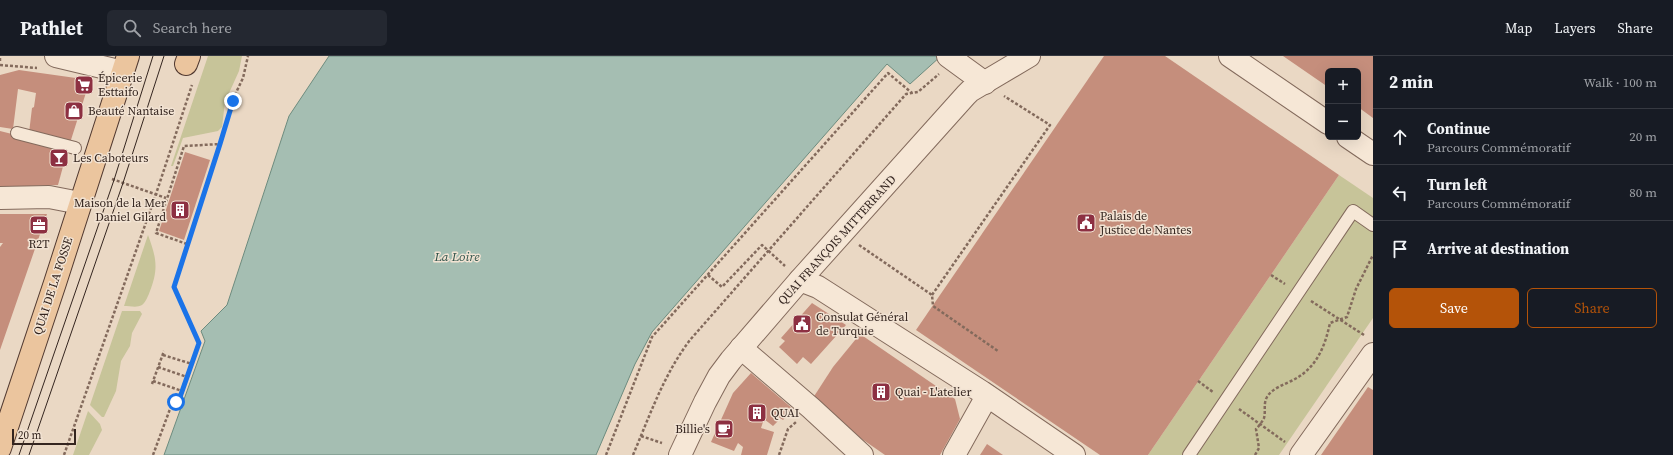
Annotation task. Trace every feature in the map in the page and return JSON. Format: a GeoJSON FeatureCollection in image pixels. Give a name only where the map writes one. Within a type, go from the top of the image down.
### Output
{"type":"FeatureCollection","features":[{"type":"Feature","properties":{"kind":"main road","name":"QUAI DE LA FOSSE"},"geometry":{"type":"LineString","coordinates":[[2,437],[55,283],[125,64]]}},
{"type":"Feature","properties":{"kind":"street","name":"QUAI FRANÇOIS MITTERRAND"},"geometry":{"type":"LineString","coordinates":[[686,453],[705,402],[719,376],[741,348],[966,95],[1029,56]]}},
{"type":"Feature","properties":{"kind":"street"},"geometry":{"type":"LineString","coordinates":[[1230,56],[1325,121]]}},
{"type":"Feature","properties":{"kind":"street"},"geometry":{"type":"LineString","coordinates":[[952,58],[986,82]]}},
{"type":"Feature","properties":{"kind":"street"},"geometry":{"type":"LineString","coordinates":[[47,62],[125,64]]}},
{"type":"Feature","properties":{"kind":"street"},"geometry":{"type":"LineString","coordinates":[[1352,140],[1373,154]]}},
{"type":"Feature","properties":{"kind":"street"},"geometry":{"type":"LineString","coordinates":[[0,198],[49,197],[80,203]]}},
{"type":"Feature","properties":{"kind":"street"},"geometry":{"type":"LineString","coordinates":[[800,280],[818,287],[987,396],[1074,455]]}},
{"type":"Feature","properties":{"kind":"street"},"geometry":{"type":"LineString","coordinates":[[741,348],[811,408],[862,455]]}},
{"type":"Feature","properties":{"kind":"street"},"geometry":{"type":"LineString","coordinates":[[1302,454],[1370,354]]}},
{"type":"Feature","properties":{"kind":"street"},"geometry":{"type":"LineString","coordinates":[[954,455],[987,396]]}},
{"type":"Feature","properties":{"kind":"lane"},"geometry":{"type":"LineString","coordinates":[[17,133],[75,148]]}},
{"type":"Feature","properties":{"kind":"lane"},"geometry":{"type":"LineString","coordinates":[[1189,455],[1353,211],[1373,225]]}},
{"type":"Feature","properties":{"kind":"path"},"geometry":{"type":"LineString","coordinates":[[0,56],[0,61]]}},
{"type":"Feature","properties":{"kind":"path"},"geometry":{"type":"LineString","coordinates":[[153,455],[170,409],[179,400],[199,342],[174,287],[233,99],[243,78],[248,56]]}},
{"type":"Feature","properties":{"kind":"path"},"geometry":{"type":"LineString","coordinates":[[633,455],[675,361],[690,340],[906,94],[918,92],[952,58]]}},
{"type":"Feature","properties":{"kind":"path"},"geometry":{"type":"LineString","coordinates":[[0,65],[47,62]]}},
{"type":"Feature","properties":{"kind":"path"},"geometry":{"type":"LineString","coordinates":[[64,455],[156,194],[189,63]]}},
{"type":"Feature","properties":{"kind":"path"},"geometry":{"type":"LineString","coordinates":[[606,455],[652,337],[888,73],[913,93]]}},
{"type":"Feature","properties":{"kind":"path"},"geometry":{"type":"LineString","coordinates":[[986,82],[1050,125],[932,296],[933,306],[998,351]]}},
{"type":"Feature","properties":{"kind":"path"},"geometry":{"type":"LineString","coordinates":[[187,244],[156,233],[166,198],[184,146],[220,144]]}},
{"type":"Feature","properties":{"kind":"path"},"geometry":{"type":"LineString","coordinates":[[90,172],[166,198]]}},
{"type":"Feature","properties":{"kind":"path"},"geometry":{"type":"LineString","coordinates":[[843,233],[932,296]]}},
{"type":"Feature","properties":{"kind":"path"},"geometry":{"type":"LineString","coordinates":[[708,275],[722,287],[762,245],[800,280]]}},
{"type":"Feature","properties":{"kind":"path"},"geometry":{"type":"LineString","coordinates":[[1255,455],[1259,448],[1256,429],[1264,418],[1267,397],[1277,388],[1297,378],[1312,365],[1322,351],[1330,323],[1347,317],[1359,283],[1373,255]]}},
{"type":"Feature","properties":{"kind":"path"},"geometry":{"type":"LineString","coordinates":[[1271,275],[1339,320],[1370,354]]}},
{"type":"Feature","properties":{"kind":"path"},"geometry":{"type":"LineString","coordinates":[[164,351],[153,383],[182,391]]}},
{"type":"Feature","properties":{"kind":"path"},"geometry":{"type":"LineString","coordinates":[[163,355],[192,364]]}},
{"type":"Feature","properties":{"kind":"path"},"geometry":{"type":"LineString","coordinates":[[158,367],[187,378]]}},
{"type":"Feature","properties":{"kind":"path"},"geometry":{"type":"LineString","coordinates":[[1198,381],[1302,454]]}},
{"type":"Feature","properties":{"kind":"path"},"geometry":{"type":"LineString","coordinates":[[779,455],[788,429],[811,408]]}},
{"type":"Feature","properties":{"kind":"shaded area"},"geometry":{"type":"Polygon","coordinates":[[[208,56],[242,56],[239,71],[225,102],[222,127],[218,131],[183,138],[173,166],[171,166],[208,56]]]}},
{"type":"Feature","properties":{"kind":"shaded area"},"geometry":{"type":"Polygon","coordinates":[[[1339,175],[1373,198],[1373,318],[1279,455],[1148,455],[1339,175]]]}},
{"type":"Feature","properties":{"kind":"shaded area"},"geometry":{"type":"Polygon","coordinates":[[[148,235],[155,256],[155,276],[153,283],[147,299],[142,305],[136,307],[124,306],[148,235]]]}},
{"type":"Feature","properties":{"kind":"shaded area"},"geometry":{"type":"Polygon","coordinates":[[[122,311],[140,311],[142,314],[132,333],[130,346],[121,361],[116,391],[104,417],[102,417],[90,405],[122,311]]]}},
{"type":"Feature","properties":{"kind":"shaded area"},"geometry":{"type":"Polygon","coordinates":[[[88,411],[100,424],[102,430],[89,455],[73,455],[88,411]]]}},
{"type":"Feature","properties":{"kind":"water","name":"La Loire"},"geometry":{"type":"Polygon","coordinates":[[[329,56],[941,56],[910,84],[887,64],[652,332],[635,364],[596,455],[164,455],[205,341],[201,331],[227,305],[289,116],[329,56]]]}},
{"type":"Feature","properties":{"kind":"building"},"geometry":{"type":"Polygon","coordinates":[[[1104,56],[1165,56],[1339,175],[1148,455],[1100,455],[916,330],[1104,56]]]}},
{"type":"Feature","properties":{"kind":"building"},"geometry":{"type":"Polygon","coordinates":[[[1283,56],[1373,56],[1373,118],[1361,109],[1361,68],[1325,68],[1325,85],[1283,56]]]}},
{"type":"Feature","properties":{"kind":"building"},"geometry":{"type":"Polygon","coordinates":[[[19,70],[90,80],[70,143],[29,133],[32,108],[34,107],[36,93],[18,89],[13,129],[0,127],[0,75],[19,70]]]}},
{"type":"Feature","properties":{"kind":"building"},"geometry":{"type":"Polygon","coordinates":[[[0,131],[68,148],[58,185],[0,187],[0,131]]]}},
{"type":"Feature","properties":{"kind":"building","name":"Maison de la Mer Daniel Gilard"},"geometry":{"type":"Polygon","coordinates":[[[185,152],[210,160],[184,240],[159,231],[185,152]]]}},
{"type":"Feature","properties":{"kind":"building"},"geometry":{"type":"Polygon","coordinates":[[[0,214],[47,214],[0,350],[0,247],[3,243],[0,243],[0,214]]]}},
{"type":"Feature","properties":{"kind":"building"},"geometry":{"type":"Polygon","coordinates":[[[812,303],[846,325],[811,364],[803,357],[797,364],[779,347],[785,341],[781,338],[812,303]]]}},
{"type":"Feature","properties":{"kind":"building","name":"Quai - L'atelier"},"geometry":{"type":"Polygon","coordinates":[[[860,334],[955,399],[960,419],[940,455],[885,455],[823,412],[811,401],[833,367],[860,334]]]}},
{"type":"Feature","properties":{"kind":"building","name":"QUAI"},"geometry":{"type":"Polygon","coordinates":[[[751,373],[793,409],[783,420],[777,416],[775,418],[778,421],[773,426],[764,419],[761,428],[774,432],[767,455],[741,455],[743,447],[738,443],[734,451],[711,442],[733,393],[751,373]]]}},
{"type":"Feature","properties":{"kind":"building"},"geometry":{"type":"Polygon","coordinates":[[[1368,387],[1373,390],[1373,455],[1321,455],[1368,387]]]}},
{"type":"Feature","properties":{"kind":"building"},"geometry":{"type":"Polygon","coordinates":[[[987,444],[1003,455],[980,455],[987,444]]]}},
{"type":"Feature","properties":{"kind":"tram line"},"geometry":{"type":"LineString","coordinates":[[19,455],[114,180],[153,56]]}},
{"type":"Feature","properties":{"kind":"tram line"},"geometry":{"type":"LineString","coordinates":[[29,455],[123,183],[164,56]]}},
{"type":"Feature","properties":{"kind":"place","name":"Épicerie Esttaifo"},"geometry":{"type":"Point","coordinates":[84,85]}},
{"type":"Feature","properties":{"kind":"place","name":"Beauté Nantaise"},"geometry":{"type":"Point","coordinates":[74,111]}},
{"type":"Feature","properties":{"kind":"place","name":"Les Caboteurs"},"geometry":{"type":"Point","coordinates":[59,158]}},
{"type":"Feature","properties":{"kind":"place","name":"Maison de la Mer Daniel Gilard"},"geometry":{"type":"Point","coordinates":[180,210]}},
{"type":"Feature","properties":{"kind":"place","name":"Palais de Justice de Nantes"},"geometry":{"type":"Point","coordinates":[1086,223]}},
{"type":"Feature","properties":{"kind":"place","name":"R2T"},"geometry":{"type":"Point","coordinates":[39,225]}},
{"type":"Feature","properties":{"kind":"place","name":"Consulat Général de Turquie"},"geometry":{"type":"Point","coordinates":[802,324]}},
{"type":"Feature","properties":{"kind":"place","name":"Quai - L'atelier"},"geometry":{"type":"Point","coordinates":[881,392]}},
{"type":"Feature","properties":{"kind":"place","name":"QUAI"},"geometry":{"type":"Point","coordinates":[757,413]}},
{"type":"Feature","properties":{"kind":"place","name":"Billie's"},"geometry":{"type":"Point","coordinates":[724,429]}},
{"type":"Feature","properties":{"kind":"route"},"geometry":{"type":"LineString","coordinates":[[176,402],[179,400],[199,342],[174,287],[227,124],[233,101]]}}]}
